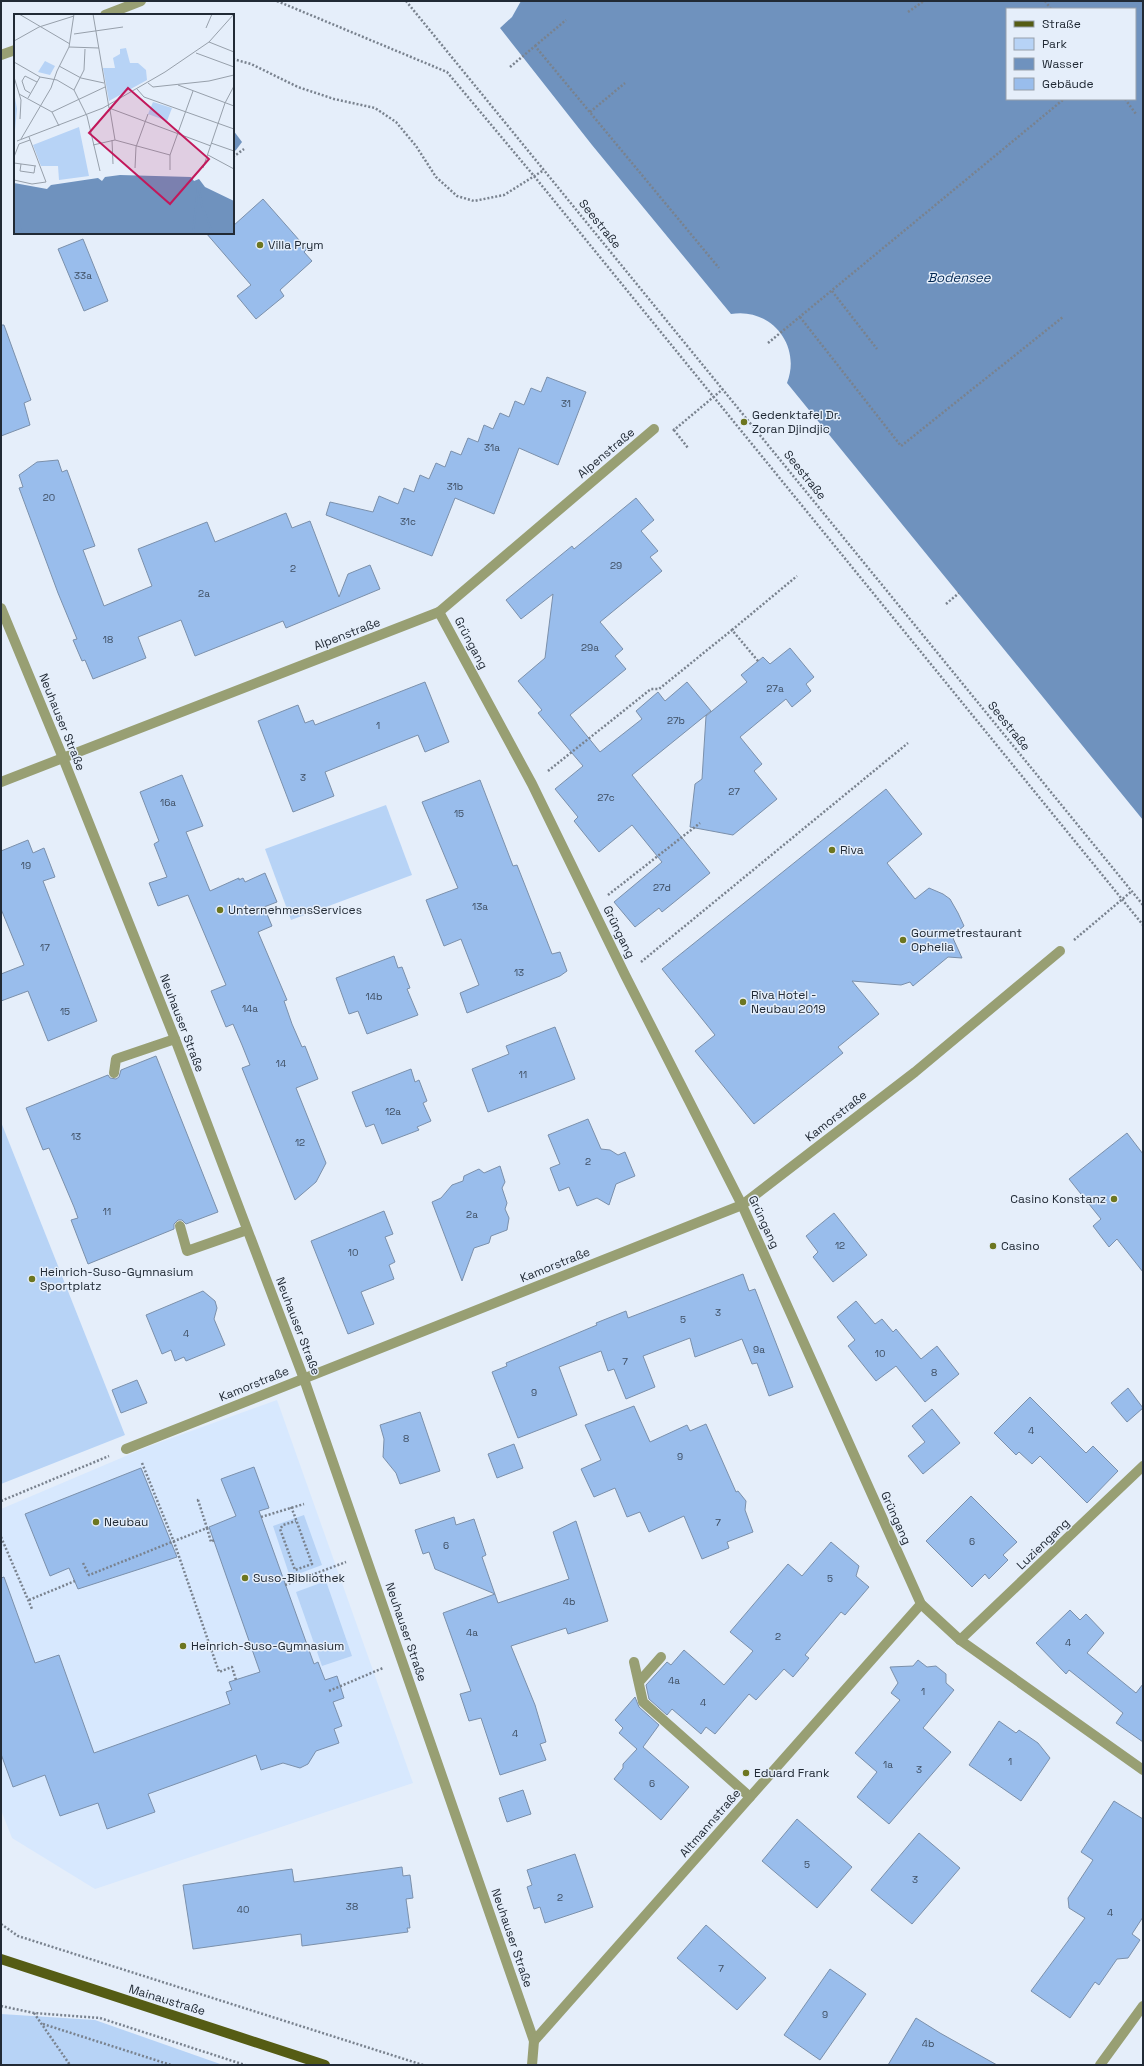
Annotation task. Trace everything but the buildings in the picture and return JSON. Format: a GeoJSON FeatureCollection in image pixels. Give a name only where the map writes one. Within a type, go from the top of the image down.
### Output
{"type":"FeatureCollection","features":[{"type":"Feature","properties":{"kind":"main road","name":"Mainaustraße"},"geometry":{"type":"LineString","coordinates":[[1,1959],[325,2065]]}},
{"type":"Feature","properties":{"kind":"street"},"geometry":{"type":"LineString","coordinates":[[108,14],[141,1]]}},
{"type":"Feature","properties":{"kind":"street"},"geometry":{"type":"LineString","coordinates":[[1,55],[14,50]]}},
{"type":"Feature","properties":{"kind":"street","name":"Alpenstraße"},"geometry":{"type":"LineString","coordinates":[[1,782],[439,612],[654,429]]}},
{"type":"Feature","properties":{"kind":"street","name":"Neuhauser Straße"},"geometry":{"type":"LineString","coordinates":[[1,608],[63,758],[175,1039],[304,1379],[534,2042],[532,2065]]}},
{"type":"Feature","properties":{"kind":"street","name":"Grüngang"},"geometry":{"type":"LineString","coordinates":[[439,612],[532,784],[625,975],[742,1205],[921,1604],[960,1640],[1143,1770]]}},
{"type":"Feature","properties":{"kind":"street","name":"Kamorstraße"},"geometry":{"type":"LineString","coordinates":[[130,1448],[742,1205],[915,1072],[1060,951]]}},
{"type":"Feature","properties":{"kind":"street"},"geometry":{"type":"LineString","coordinates":[[114,1073],[116,1059],[175,1039]]}},
{"type":"Feature","properties":{"kind":"street"},"geometry":{"type":"LineString","coordinates":[[180,1226],[187,1251],[247,1230]]}},
{"type":"Feature","properties":{"kind":"street","name":"Luziengang"},"geometry":{"type":"LineString","coordinates":[[960,1640],[1143,1466]]}},
{"type":"Feature","properties":{"kind":"street","name":"Altmannstraße"},"geometry":{"type":"LineString","coordinates":[[534,2042],[921,1604]]}},
{"type":"Feature","properties":{"kind":"street"},"geometry":{"type":"LineString","coordinates":[[638,1682],[661,1657]]}},
{"type":"Feature","properties":{"kind":"street"},"geometry":{"type":"LineString","coordinates":[[634,1662],[643,1702],[750,1797]]}},
{"type":"Feature","properties":{"kind":"street"},"geometry":{"type":"LineString","coordinates":[[1100,2065],[1143,2006]]}},
{"type":"Feature","properties":{"kind":"path"},"geometry":{"type":"LineString","coordinates":[[277,1],[447,72],[534,176],[1143,925]]}},
{"type":"Feature","properties":{"kind":"path","name":"Seestraße"},"geometry":{"type":"LineString","coordinates":[[406,1],[1143,905]]}},
{"type":"Feature","properties":{"kind":"path"},"geometry":{"type":"LineString","coordinates":[[908,12],[924,1]]}},
{"type":"Feature","properties":{"kind":"path"},"geometry":{"type":"LineString","coordinates":[[510,67],[566,20]]}},
{"type":"Feature","properties":{"kind":"path"},"geometry":{"type":"LineString","coordinates":[[535,46],[720,268]]}},
{"type":"Feature","properties":{"kind":"path"},"geometry":{"type":"LineString","coordinates":[[234,59],[251,64],[298,87],[334,99],[375,108],[396,122],[416,146],[436,177],[457,196],[474,201],[504,195],[544,170]]}},
{"type":"Feature","properties":{"kind":"path"},"geometry":{"type":"LineString","coordinates":[[590,112],[625,83]]}},
{"type":"Feature","properties":{"kind":"path"},"geometry":{"type":"LineString","coordinates":[[768,343],[1063,100]]}},
{"type":"Feature","properties":{"kind":"path"},"geometry":{"type":"LineString","coordinates":[[1126,100],[1136,114]]}},
{"type":"Feature","properties":{"kind":"path"},"geometry":{"type":"LineString","coordinates":[[234,156],[244,149]]}},
{"type":"Feature","properties":{"kind":"path"},"geometry":{"type":"LineString","coordinates":[[832,291],[877,349]]}},
{"type":"Feature","properties":{"kind":"path"},"geometry":{"type":"LineString","coordinates":[[800,317],[901,446],[1063,317]]}},
{"type":"Feature","properties":{"kind":"path"},"geometry":{"type":"LineString","coordinates":[[674,430],[723,389]]}},
{"type":"Feature","properties":{"kind":"path"},"geometry":{"type":"LineString","coordinates":[[654,429],[665,420],[688,448]]}},
{"type":"Feature","properties":{"kind":"path"},"geometry":{"type":"LineString","coordinates":[[532,784],[651,689],[658,689],[797,576]]}},
{"type":"Feature","properties":{"kind":"path"},"geometry":{"type":"LineString","coordinates":[[946,604],[959,593]]}},
{"type":"Feature","properties":{"kind":"path"},"geometry":{"type":"LineString","coordinates":[[732,630],[758,661]]}},
{"type":"Feature","properties":{"kind":"path"},"geometry":{"type":"LineString","coordinates":[[625,975],[908,743]]}},
{"type":"Feature","properties":{"kind":"path"},"geometry":{"type":"LineString","coordinates":[[592,908],[700,823]]}},
{"type":"Feature","properties":{"kind":"path"},"geometry":{"type":"LineString","coordinates":[[1060,951],[1132,891]]}},
{"type":"Feature","properties":{"kind":"path"},"geometry":{"type":"LineString","coordinates":[[1,1501],[130,1448],[174,1542],[219,1672],[232,1666],[236,1680]]}},
{"type":"Feature","properties":{"kind":"path"},"geometry":{"type":"LineString","coordinates":[[199,1500],[211,1542],[214,1540]]}},
{"type":"Feature","properties":{"kind":"path"},"geometry":{"type":"LineString","coordinates":[[261,1518],[304,1504]]}},
{"type":"Feature","properties":{"kind":"path"},"geometry":{"type":"LineString","coordinates":[[291,1508],[296,1521],[312,1564],[295,1570],[280,1529],[282,1525],[296,1521]]}},
{"type":"Feature","properties":{"kind":"path"},"geometry":{"type":"LineString","coordinates":[[83,1563],[89,1575],[207,1528]]}},
{"type":"Feature","properties":{"kind":"path"},"geometry":{"type":"LineString","coordinates":[[1,1537],[32,1609]]}},
{"type":"Feature","properties":{"kind":"path"},"geometry":{"type":"LineString","coordinates":[[285,1585],[365,1554]]}},
{"type":"Feature","properties":{"kind":"path"},"geometry":{"type":"LineString","coordinates":[[29,1600],[75,1581]]}},
{"type":"Feature","properties":{"kind":"path"},"geometry":{"type":"LineString","coordinates":[[329,1691],[365,1675]]}},
{"type":"Feature","properties":{"kind":"path"},"geometry":{"type":"LineString","coordinates":[[1,1924],[18,1936],[423,2065]]}},
{"type":"Feature","properties":{"kind":"path"},"geometry":{"type":"LineString","coordinates":[[1,2006],[34,2013],[100,2018],[244,2065]]}},
{"type":"Feature","properties":{"kind":"path"},"geometry":{"type":"LineString","coordinates":[[34,2013],[44,2024],[70,2065]]}},
{"type":"Feature","properties":{"kind":"path"},"geometry":{"type":"LineString","coordinates":[[44,2024],[171,2065]]}},
{"type":"Feature","properties":{"kind":"shaded area","name":"Heinrich-Suso-Gymnasium"},"geometry":{"type":"Polygon","coordinates":[[[277,1400],[413,1783],[95,1889],[12,1838],[1,1810],[1,1509],[147,1447],[277,1400]]]}},
{"type":"Feature","properties":{"kind":"green space"},"geometry":{"type":"Polygon","coordinates":[[[386,805],[412,875],[291,920],[265,849],[386,805]]]}},
{"type":"Feature","properties":{"kind":"green space","name":"Heinrich-Suso-Gymnasium Sportplatz"},"geometry":{"type":"Polygon","coordinates":[[[1,1122],[125,1435],[1,1484],[1,1122]]]}},
{"type":"Feature","properties":{"kind":"green space"},"geometry":{"type":"Polygon","coordinates":[[[304,1515],[322,1565],[290,1577],[273,1526],[304,1515]]]}},
{"type":"Feature","properties":{"kind":"green space"},"geometry":{"type":"Polygon","coordinates":[[[326,1581],[352,1656],[322,1666],[296,1592],[326,1581]]]}},
{"type":"Feature","properties":{"kind":"green space"},"geometry":{"type":"Polygon","coordinates":[[[1,2014],[95,2020],[223,2065],[1,2065],[1,2014]]]}},
{"type":"Feature","properties":{"kind":"water","name":"Bodensee"},"geometry":{"type":"Polygon","coordinates":[[[521,1],[1143,1],[1143,820],[787,383],[790,369],[790,355],[786,343],[779,332],[770,323],[758,316],[745,313],[731,314],[592,145],[500,28],[512,17],[521,1]]]}},
{"type":"Feature","properties":{"kind":"water"},"geometry":{"type":"Polygon","coordinates":[[[234,131],[242,142],[234,151],[234,131]]]}},
{"type":"Feature","properties":{"kind":"place","name":"Villa Prym"},"geometry":{"type":"Point","coordinates":[260,245]}},
{"type":"Feature","properties":{"kind":"place","name":"Gedenktafel Dr. Zoran Djindjic"},"geometry":{"type":"Point","coordinates":[744,422]}},
{"type":"Feature","properties":{"kind":"place","name":"Riva"},"geometry":{"type":"Point","coordinates":[832,850]}},
{"type":"Feature","properties":{"kind":"place","name":"UnternehmensServices"},"geometry":{"type":"Point","coordinates":[220,910]}},
{"type":"Feature","properties":{"kind":"place","name":"Gourmetrestaurant Ophelia"},"geometry":{"type":"Point","coordinates":[903,940]}},
{"type":"Feature","properties":{"kind":"place","name":"Riva Hotel - Neubau 2019"},"geometry":{"type":"Point","coordinates":[743,1002]}},
{"type":"Feature","properties":{"kind":"place","name":"Casino Konstanz"},"geometry":{"type":"Point","coordinates":[1114,1199]}},
{"type":"Feature","properties":{"kind":"place","name":"Casino"},"geometry":{"type":"Point","coordinates":[993,1246]}},
{"type":"Feature","properties":{"kind":"place","name":"Heinrich-Suso-Gymnasium Sportplatz"},"geometry":{"type":"Point","coordinates":[32,1279]}},
{"type":"Feature","properties":{"kind":"place","name":"Neubau"},"geometry":{"type":"Point","coordinates":[96,1522]}},
{"type":"Feature","properties":{"kind":"place","name":"Suso-Bibliothek"},"geometry":{"type":"Point","coordinates":[245,1578]}},
{"type":"Feature","properties":{"kind":"place","name":"Heinrich-Suso-Gymnasium"},"geometry":{"type":"Point","coordinates":[183,1646]}},
{"type":"Feature","properties":{"kind":"place","name":"Eduard Frank"},"geometry":{"type":"Point","coordinates":[746,1773]}}]}
